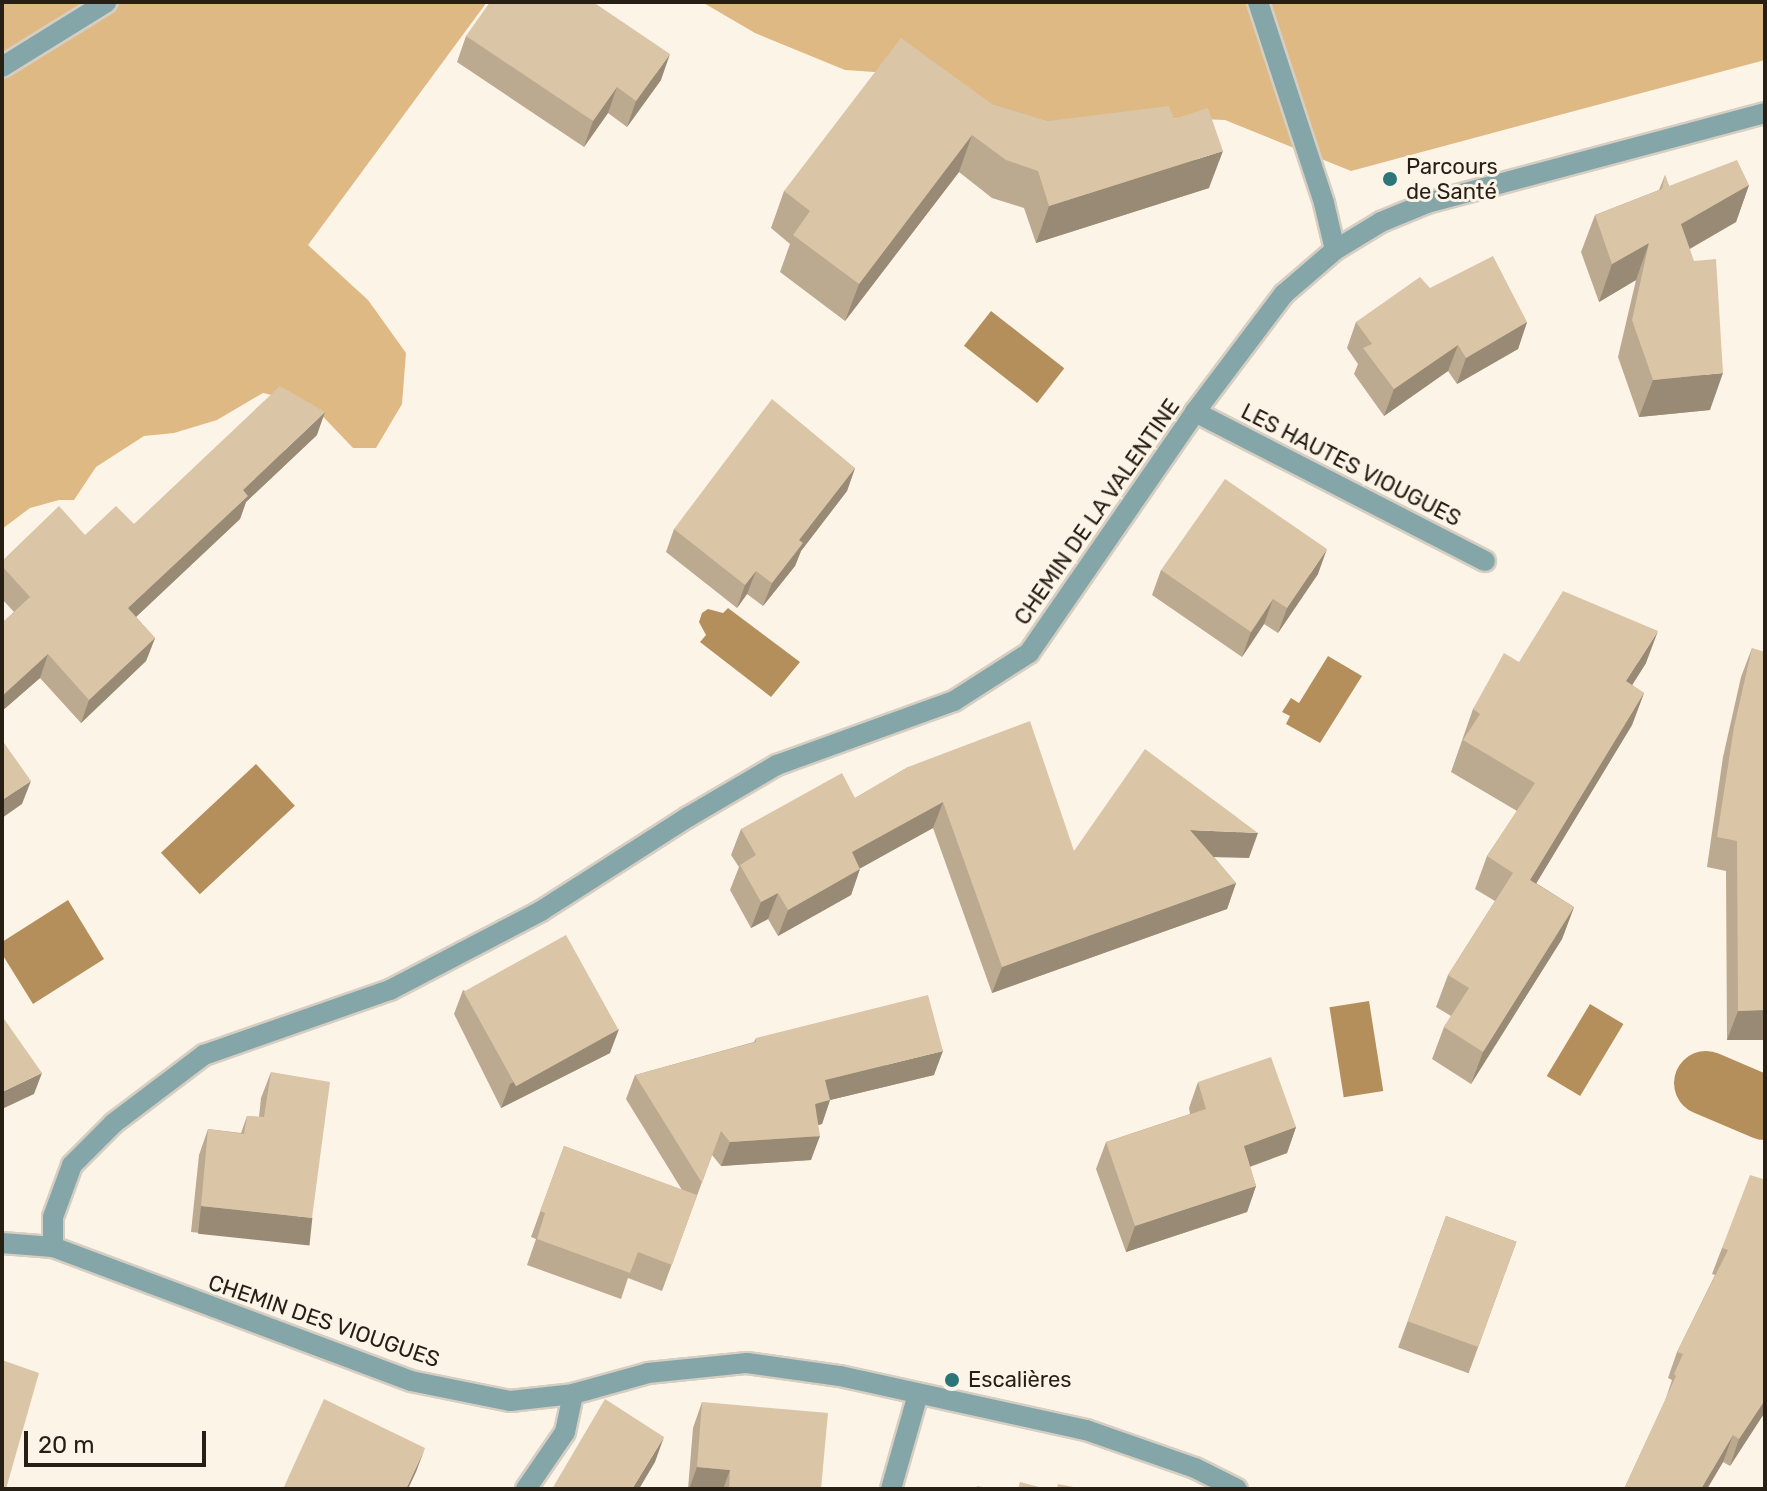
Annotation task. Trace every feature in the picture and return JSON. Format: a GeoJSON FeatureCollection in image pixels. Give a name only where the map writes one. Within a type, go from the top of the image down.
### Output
{"type":"FeatureCollection","features":[{"type":"Feature","properties":{"kind":"street"},"geometry":{"type":"LineString","coordinates":[[2,67],[107,2]]}},
{"type":"Feature","properties":{"kind":"street"},"geometry":{"type":"LineString","coordinates":[[1258,2],[1324,203],[1335,250]]}},
{"type":"Feature","properties":{"kind":"street","name":"CHEMIN DE LA VALENTINE"},"geometry":{"type":"LineString","coordinates":[[53,1247],[53,1217],[72,1165],[114,1123],[204,1055],[390,990],[541,911],[688,817],[777,765],[954,701],[1029,653],[1195,412],[1284,294],[1335,250],[1381,222],[1427,203],[1765,113]]}},
{"type":"Feature","properties":{"kind":"street","name":"LES HAUTES VIOUGUES"},"geometry":{"type":"LineString","coordinates":[[1195,412],[1485,561]]}},
{"type":"Feature","properties":{"kind":"street","name":"CHEMIN DES VIOUGUES"},"geometry":{"type":"LineString","coordinates":[[2,1243],[53,1247],[411,1381],[510,1401],[573,1394],[648,1373],[747,1363],[840,1376],[1086,1430],[1195,1468],[1237,1489]]}},
{"type":"Feature","properties":{"kind":"street"},"geometry":{"type":"LineString","coordinates":[[526,1489],[565,1432],[573,1394]]}},
{"type":"Feature","properties":{"kind":"street"},"geometry":{"type":"LineString","coordinates":[[891,1489],[918,1394]]}},
{"type":"Feature","properties":{"kind":"shaded area"},"geometry":{"type":"Polygon","coordinates":[[[2,2],[487,2],[308,245],[368,300],[406,353],[402,404],[376,448],[353,448],[311,404],[263,393],[217,420],[174,433],[144,436],[96,467],[74,500],[59,500],[30,508],[2,529],[2,2]]]}},
{"type":"Feature","properties":{"kind":"shaded area"},"geometry":{"type":"Polygon","coordinates":[[[702,2],[1765,2],[1765,60],[1351,171],[1225,120],[1177,118],[1078,147],[889,73],[845,70],[755,33],[702,2]]]}},
{"type":"Feature","properties":{"kind":"shaded area"},"geometry":{"type":"Polygon","coordinates":[[[991,311],[1064,368],[1037,403],[964,346],[991,311]]]}},
{"type":"Feature","properties":{"kind":"shaded area"},"geometry":{"type":"Polygon","coordinates":[[[728,608],[800,662],[771,697],[700,642],[706,635],[699,622],[702,613],[708,609],[723,613],[728,608]]]}},
{"type":"Feature","properties":{"kind":"shaded area"},"geometry":{"type":"Polygon","coordinates":[[[1328,656],[1362,676],[1320,743],[1286,724],[1290,716],[1282,712],[1291,698],[1299,703],[1328,656]]]}},
{"type":"Feature","properties":{"kind":"shaded area"},"geometry":{"type":"Polygon","coordinates":[[[256,764],[295,806],[200,894],[161,853],[256,764]]]}},
{"type":"Feature","properties":{"kind":"shaded area"},"geometry":{"type":"Polygon","coordinates":[[[68,900],[104,959],[33,1004],[2,954],[2,942],[68,900]]]}},
{"type":"Feature","properties":{"kind":"shaded area"},"geometry":{"type":"Polygon","coordinates":[[[1369,1001],[1383,1091],[1344,1097],[1329,1007],[1369,1001]]]}},
{"type":"Feature","properties":{"kind":"shaded area"},"geometry":{"type":"Polygon","coordinates":[[[1590,1004],[1623,1024],[1580,1096],[1547,1076],[1590,1004]]]}},
{"type":"Feature","properties":{"kind":"building"},"geometry":{"type":"Polygon","coordinates":[[[490,2],[593,2],[670,54],[636,101],[617,87],[593,121],[466,36],[490,2]]]}},
{"type":"Feature","properties":{"kind":"building"},"geometry":{"type":"Polygon","coordinates":[[[901,38],[992,104],[1048,121],[1169,106],[1174,119],[1208,108],[1223,151],[1049,206],[1038,171],[1006,160],[972,135],[859,284],[793,235],[810,211],[784,191],[901,38]]]}},
{"type":"Feature","properties":{"kind":"building"},"geometry":{"type":"Polygon","coordinates":[[[1737,160],[1749,185],[1681,224],[1694,261],[1716,259],[1723,373],[1653,380],[1632,320],[1649,243],[1612,264],[1595,215],[1662,189],[1665,175],[1669,186],[1737,160]]]}},
{"type":"Feature","properties":{"kind":"building"},"geometry":{"type":"Polygon","coordinates":[[[1493,256],[1527,322],[1466,358],[1458,345],[1394,389],[1363,348],[1372,344],[1356,322],[1420,277],[1430,288],[1493,256]]]}},
{"type":"Feature","properties":{"kind":"building"},"geometry":{"type":"Polygon","coordinates":[[[280,386],[325,412],[243,490],[248,496],[128,608],[155,638],[89,700],[48,654],[2,696],[2,623],[30,597],[2,566],[2,561],[59,506],[85,535],[116,506],[134,524],[280,386]]]}},
{"type":"Feature","properties":{"kind":"building"},"geometry":{"type":"Polygon","coordinates":[[[772,399],[855,468],[799,540],[803,543],[772,583],[756,571],[745,585],[674,529],[772,399]]]}},
{"type":"Feature","properties":{"kind":"building"},"geometry":{"type":"Polygon","coordinates":[[[1225,479],[1327,549],[1287,608],[1273,599],[1251,632],[1161,570],[1225,479]]]}},
{"type":"Feature","properties":{"kind":"building"},"geometry":{"type":"Polygon","coordinates":[[[1563,591],[1658,631],[1626,681],[1644,693],[1530,880],[1574,907],[1483,1052],[1444,1027],[1469,988],[1448,975],[1513,873],[1487,856],[1535,783],[1463,740],[1480,714],[1473,709],[1504,653],[1519,662],[1563,591]]]}},
{"type":"Feature","properties":{"kind":"building"},"geometry":{"type":"Polygon","coordinates":[[[1752,648],[1765,652],[1765,1010],[1738,1011],[1737,841],[1717,837],[1734,727],[1752,648]]]}},
{"type":"Feature","properties":{"kind":"building"},"geometry":{"type":"Polygon","coordinates":[[[1030,721],[1074,851],[1145,749],[1258,833],[1190,830],[1236,883],[1002,967],[943,802],[852,852],[860,869],[788,910],[778,893],[761,902],[740,865],[756,855],[741,829],[842,773],[855,798],[908,767],[1030,721]]]}},
{"type":"Feature","properties":{"kind":"building"},"geometry":{"type":"Polygon","coordinates":[[[2,740],[31,781],[2,800],[2,740]]]}},
{"type":"Feature","properties":{"kind":"building"},"geometry":{"type":"Polygon","coordinates":[[[566,935],[618,1029],[516,1086],[464,992],[566,935]]]}},
{"type":"Feature","properties":{"kind":"building"},"geometry":{"type":"Polygon","coordinates":[[[928,995],[943,1051],[825,1080],[830,1100],[815,1104],[820,1136],[730,1142],[721,1131],[702,1183],[635,1075],[756,1042],[756,1038],[928,995]]]}},
{"type":"Feature","properties":{"kind":"building"},"geometry":{"type":"Polygon","coordinates":[[[2,1016],[42,1073],[2,1092],[2,1016]]]}},
{"type":"Feature","properties":{"kind":"building"},"geometry":{"type":"Polygon","coordinates":[[[1271,1057],[1296,1127],[1244,1146],[1256,1186],[1135,1226],[1106,1142],[1206,1109],[1198,1082],[1271,1057]]]}},
{"type":"Feature","properties":{"kind":"building"},"geometry":{"type":"Polygon","coordinates":[[[271,1072],[330,1082],[312,1218],[201,1206],[208,1129],[244,1134],[247,1116],[264,1117],[271,1072]]]}},
{"type":"Feature","properties":{"kind":"building"},"geometry":{"type":"Polygon","coordinates":[[[564,1146],[697,1195],[672,1265],[638,1252],[630,1273],[537,1239],[545,1213],[540,1211],[564,1146]]]}},
{"type":"Feature","properties":{"kind":"building"},"geometry":{"type":"Polygon","coordinates":[[[1750,1175],[1763,1179],[1765,1176],[1765,1400],[1739,1439],[1733,1435],[1701,1489],[1624,1489],[1676,1376],[1674,1374],[1683,1354],[1677,1352],[1728,1250],[1722,1248],[1750,1175]]]}},
{"type":"Feature","properties":{"kind":"building"},"geometry":{"type":"Polygon","coordinates":[[[1446,1216],[1516,1242],[1478,1347],[1408,1321],[1446,1216]]]}},
{"type":"Feature","properties":{"kind":"building"},"geometry":{"type":"Polygon","coordinates":[[[2,1360],[39,1373],[6,1489],[2,1489],[2,1360]]]}},
{"type":"Feature","properties":{"kind":"building"},"geometry":{"type":"Polygon","coordinates":[[[324,1399],[425,1448],[406,1489],[283,1489],[324,1399]]]}},
{"type":"Feature","properties":{"kind":"building"},"geometry":{"type":"Polygon","coordinates":[[[605,1399],[664,1437],[632,1489],[552,1489],[605,1399]]]}},
{"type":"Feature","properties":{"kind":"building"},"geometry":{"type":"Polygon","coordinates":[[[702,1402],[828,1413],[821,1489],[729,1489],[730,1470],[697,1467],[702,1402]]]}},
{"type":"Feature","properties":{"kind":"building"},"geometry":{"type":"Polygon","coordinates":[[[1020,1482],[1047,1489],[1018,1489],[1020,1482]]]}},
{"type":"Feature","properties":{"kind":"building"},"geometry":{"type":"Polygon","coordinates":[[[1058,1484],[1084,1489],[1057,1489],[1058,1484]]]}},
{"type":"Feature","properties":{"kind":"waterway"},"geometry":{"type":"LineString","coordinates":[[1706,1083],[1765,1108]]}},
{"type":"Feature","properties":{"kind":"place","name":"Parcours de Santé"},"geometry":{"type":"Point","coordinates":[1390,179]}},
{"type":"Feature","properties":{"kind":"place","name":"Escalières"},"geometry":{"type":"Point","coordinates":[952,1380]}}]}
